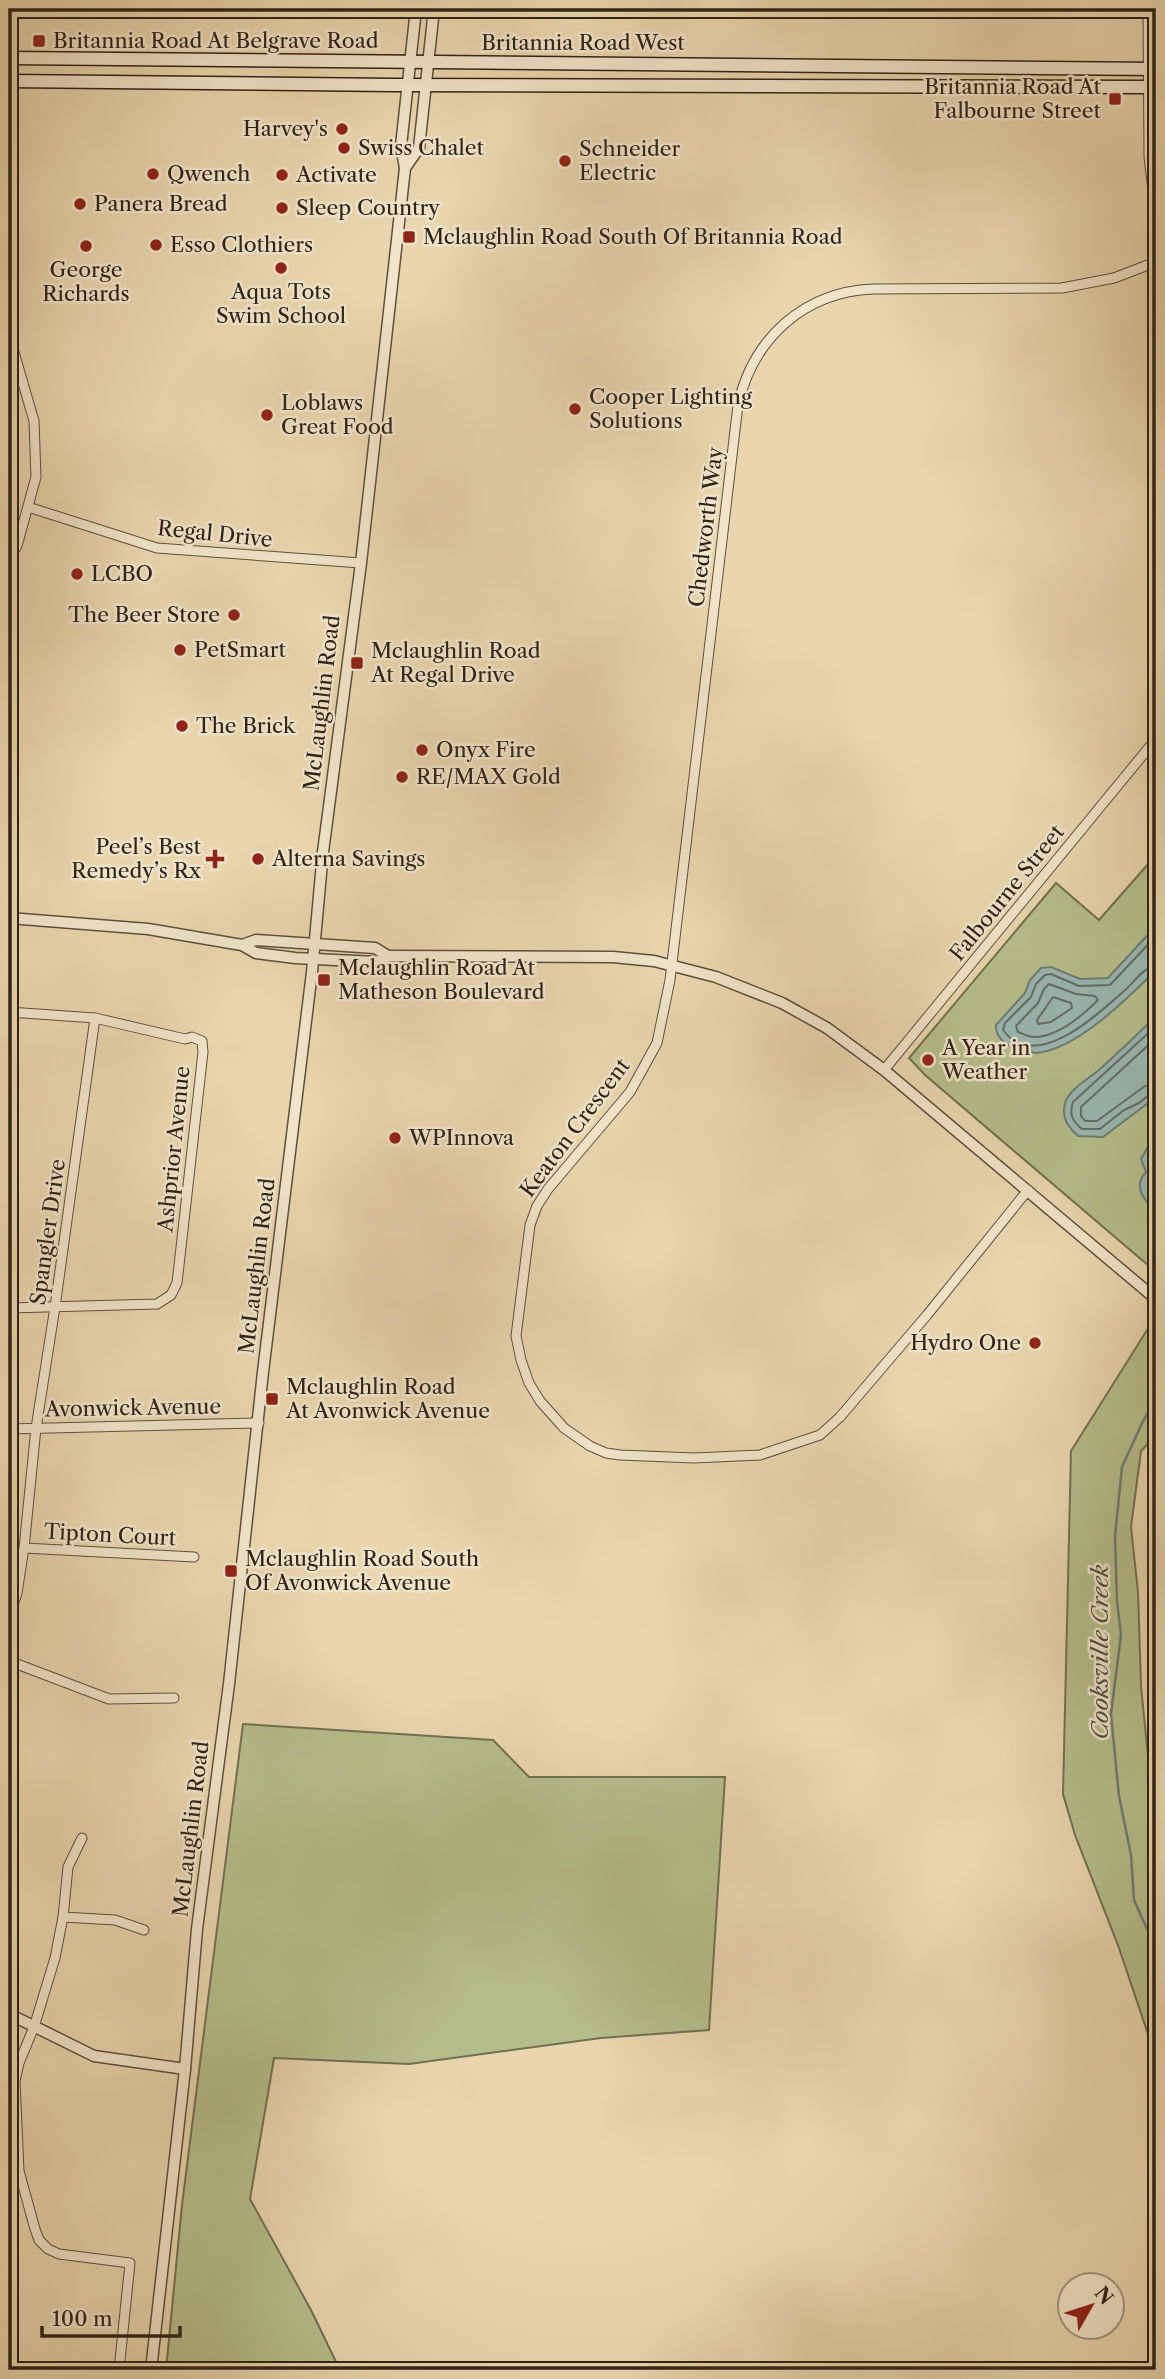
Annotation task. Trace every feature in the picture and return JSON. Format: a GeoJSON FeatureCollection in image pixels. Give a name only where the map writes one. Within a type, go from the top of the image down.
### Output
{"type":"FeatureCollection","features":[{"type":"Feature","properties":{"kind":"main road","name":"Britannia Road West"},"geometry":{"type":"LineString","coordinates":[[9,58],[1152,69]]}},
{"type":"Feature","properties":{"kind":"main road","name":"Britannia Road West"},"geometry":{"type":"LineString","coordinates":[[9,81],[1152,87]]}},
{"type":"Feature","properties":{"kind":"street","name":"McLaughlin Road"},"geometry":{"type":"LineString","coordinates":[[151,2370],[185,2069],[197,1929],[229,1684],[327,823],[361,563],[405,168],[401,146],[416,9]]}},
{"type":"Feature","properties":{"kind":"street","name":"McLaughlin Road"},"geometry":{"type":"LineString","coordinates":[[405,168],[419,148],[434,9]]}},
{"type":"Feature","properties":{"kind":"street"},"geometry":{"type":"LineString","coordinates":[[1148,9],[1152,69],[1149,157],[1156,216]]}},
{"type":"Feature","properties":{"kind":"street","name":"Chedworth Way"},"geometry":{"type":"LineString","coordinates":[[672,964],[738,405],[745,378],[765,342],[794,315],[820,300],[838,294],[873,289],[1062,288],[1114,278],[1156,262]]}},
{"type":"Feature","properties":{"kind":"street"},"geometry":{"type":"LineString","coordinates":[[9,335],[34,421],[37,477],[17,546],[9,558]]}},
{"type":"Feature","properties":{"kind":"street","name":"Regal Drive"},"geometry":{"type":"LineString","coordinates":[[28,507],[157,548],[361,563]]}},
{"type":"Feature","properties":{"kind":"street","name":"Falbourne Street"},"geometry":{"type":"LineString","coordinates":[[884,1070],[1156,738]]}},
{"type":"Feature","properties":{"kind":"street"},"geometry":{"type":"LineString","coordinates":[[9,918],[148,929],[242,945],[256,953],[312,960],[376,962],[388,956],[613,957],[672,964],[738,985],[782,1003],[827,1028],[884,1070],[1156,1299]]}},
{"type":"Feature","properties":{"kind":"street"},"geometry":{"type":"LineString","coordinates":[[242,945],[256,940],[376,948],[388,956]]}},
{"type":"Feature","properties":{"kind":"street","name":"Keaton Crescent"},"geometry":{"type":"LineString","coordinates":[[672,964],[657,1043],[630,1092],[548,1189],[537,1206],[530,1225],[516,1336],[521,1360],[529,1383],[540,1401],[564,1428],[590,1446],[606,1453],[620,1455],[694,1458],[760,1455],[820,1435],[840,1417],[927,1315],[1028,1190]]}},
{"type":"Feature","properties":{"kind":"street","name":"Ashprior Avenue"},"geometry":{"type":"LineString","coordinates":[[9,1012],[94,1018],[202,1041],[203,1052],[177,1283],[171,1295],[157,1304],[55,1307]]}},
{"type":"Feature","properties":{"kind":"street","name":"Spangler Drive"},"geometry":{"type":"LineString","coordinates":[[9,1617],[17,1593],[24,1548],[36,1428],[94,1018]]}},
{"type":"Feature","properties":{"kind":"street"},"geometry":{"type":"LineString","coordinates":[[9,1308],[55,1307]]}},
{"type":"Feature","properties":{"kind":"street","name":"Avonwick Avenue"},"geometry":{"type":"LineString","coordinates":[[9,1429],[259,1423]]}},
{"type":"Feature","properties":{"kind":"street","name":"Tipton Court"},"geometry":{"type":"LineString","coordinates":[[24,1548],[194,1557]]}},
{"type":"Feature","properties":{"kind":"street"},"geometry":{"type":"LineString","coordinates":[[9,1661],[109,1699],[174,1698]]}},
{"type":"Feature","properties":{"kind":"street"},"geometry":{"type":"LineString","coordinates":[[82,1838],[68,1867],[63,1917],[55,1958],[15,2081],[19,2171],[34,2229],[39,2240],[48,2249],[59,2254],[130,2263],[119,2370]]}},
{"type":"Feature","properties":{"kind":"street"},"geometry":{"type":"LineString","coordinates":[[63,1917],[115,1920],[144,1930]]}},
{"type":"Feature","properties":{"kind":"street"},"geometry":{"type":"LineString","coordinates":[[9,2014],[94,2056],[185,2069]]}},
{"type":"Feature","properties":{"kind":"green space"},"geometry":{"type":"Polygon","coordinates":[[[1156,855],[1156,1272],[925,1075],[909,1058],[1056,883],[1099,920],[1156,855]]]}},
{"type":"Feature","properties":{"kind":"green space"},"geometry":{"type":"Polygon","coordinates":[[[1154,1319],[1156,1435],[1141,1451],[1131,1527],[1138,1592],[1141,1686],[1151,1786],[1156,1787],[1156,2058],[1119,1948],[1075,1835],[1063,1794],[1071,1451],[1154,1319]]]}},
{"type":"Feature","properties":{"kind":"green space"},"geometry":{"type":"Polygon","coordinates":[[[243,1724],[493,1740],[529,1777],[725,1777],[709,2030],[601,2038],[409,2064],[274,2058],[250,2199],[311,2310],[340,2370],[166,2370],[182,2205],[243,1724]]]}},
{"type":"Feature","properties":{"kind":"water"},"geometry":{"type":"Polygon","coordinates":[[[1155,927],[1156,970],[1117,1008],[1085,1032],[1069,1042],[1037,1053],[1011,1047],[999,1036],[996,1025],[1025,993],[1030,980],[1041,968],[1051,967],[1080,979],[1108,978],[1155,927]]]}},
{"type":"Feature","properties":{"kind":"water"},"geometry":{"type":"Polygon","coordinates":[[[1156,1016],[1156,1097],[1103,1137],[1078,1136],[1068,1126],[1065,1118],[1067,1098],[1156,1016]]]}},
{"type":"Feature","properties":{"kind":"water"},"geometry":{"type":"Polygon","coordinates":[[[1156,1133],[1156,1213],[1142,1194],[1140,1183],[1146,1172],[1141,1159],[1156,1133]]]}},
{"type":"Feature","properties":{"kind":"waterway","name":"Cooksville Creek"},"geometry":{"type":"LineString","coordinates":[[1156,1400],[1122,1467],[1115,1537],[1121,1635],[1111,1714],[1119,1796],[1131,1855],[1134,1900],[1156,1949]]}},
{"type":"Feature","properties":{"kind":"place","name":"Britannia Road At Belgrave Road"},"geometry":{"type":"Point","coordinates":[39,41]}},
{"type":"Feature","properties":{"kind":"place","name":"Britannia Road At Falbourne Street"},"geometry":{"type":"Point","coordinates":[1115,99]}},
{"type":"Feature","properties":{"kind":"place","name":"Harvey's"},"geometry":{"type":"Point","coordinates":[342,129]}},
{"type":"Feature","properties":{"kind":"place","name":"Swiss Chalet"},"geometry":{"type":"Point","coordinates":[344,148]}},
{"type":"Feature","properties":{"kind":"place","name":"Schneider Electric"},"geometry":{"type":"Point","coordinates":[565,161]}},
{"type":"Feature","properties":{"kind":"place","name":"Qwench"},"geometry":{"type":"Point","coordinates":[153,174]}},
{"type":"Feature","properties":{"kind":"place","name":"Activate"},"geometry":{"type":"Point","coordinates":[282,175]}},
{"type":"Feature","properties":{"kind":"place","name":"Panera Bread"},"geometry":{"type":"Point","coordinates":[80,204]}},
{"type":"Feature","properties":{"kind":"place","name":"Sleep Country"},"geometry":{"type":"Point","coordinates":[282,208]}},
{"type":"Feature","properties":{"kind":"place","name":"Mclaughlin Road South Of Britannia Road"},"geometry":{"type":"Point","coordinates":[409,237]}},
{"type":"Feature","properties":{"kind":"place","name":"Esso Clothiers"},"geometry":{"type":"Point","coordinates":[156,245]}},
{"type":"Feature","properties":{"kind":"place","name":"George Richards"},"geometry":{"type":"Point","coordinates":[86,246]}},
{"type":"Feature","properties":{"kind":"place","name":"Aqua Tots Swim School"},"geometry":{"type":"Point","coordinates":[281,268]}},
{"type":"Feature","properties":{"kind":"place","name":"Cooper Lighting Solutions"},"geometry":{"type":"Point","coordinates":[575,409]}},
{"type":"Feature","properties":{"kind":"place","name":"Loblaws Great Food"},"geometry":{"type":"Point","coordinates":[267,415]}},
{"type":"Feature","properties":{"kind":"place","name":"LCBO"},"geometry":{"type":"Point","coordinates":[77,574]}},
{"type":"Feature","properties":{"kind":"place","name":"The Beer Store"},"geometry":{"type":"Point","coordinates":[234,615]}},
{"type":"Feature","properties":{"kind":"place","name":"PetSmart"},"geometry":{"type":"Point","coordinates":[180,650]}},
{"type":"Feature","properties":{"kind":"place","name":"Mclaughlin Road At Regal Drive"},"geometry":{"type":"Point","coordinates":[357,663]}},
{"type":"Feature","properties":{"kind":"place","name":"The Brick"},"geometry":{"type":"Point","coordinates":[182,726]}},
{"type":"Feature","properties":{"kind":"place","name":"Onyx Fire"},"geometry":{"type":"Point","coordinates":[422,750]}},
{"type":"Feature","properties":{"kind":"place","name":"RE/MAX Gold"},"geometry":{"type":"Point","coordinates":[402,777]}},
{"type":"Feature","properties":{"kind":"place","name":"Peel’s Best Remedy’s Rx"},"geometry":{"type":"Point","coordinates":[215,859]}},
{"type":"Feature","properties":{"kind":"place","name":"Alterna Savings"},"geometry":{"type":"Point","coordinates":[258,859]}},
{"type":"Feature","properties":{"kind":"place","name":"Mclaughlin Road At Matheson Boulevard"},"geometry":{"type":"Point","coordinates":[324,980]}},
{"type":"Feature","properties":{"kind":"place","name":"A Year in Weather"},"geometry":{"type":"Point","coordinates":[928,1060]}},
{"type":"Feature","properties":{"kind":"place","name":"WPInnova"},"geometry":{"type":"Point","coordinates":[395,1138]}},
{"type":"Feature","properties":{"kind":"place","name":"Hydro One"},"geometry":{"type":"Point","coordinates":[1035,1343]}},
{"type":"Feature","properties":{"kind":"place","name":"Mclaughlin Road At Avonwick Avenue"},"geometry":{"type":"Point","coordinates":[272,1399]}},
{"type":"Feature","properties":{"kind":"place","name":"Mclaughlin Road South Of Avonwick Avenue"},"geometry":{"type":"Point","coordinates":[231,1571]}}]}
